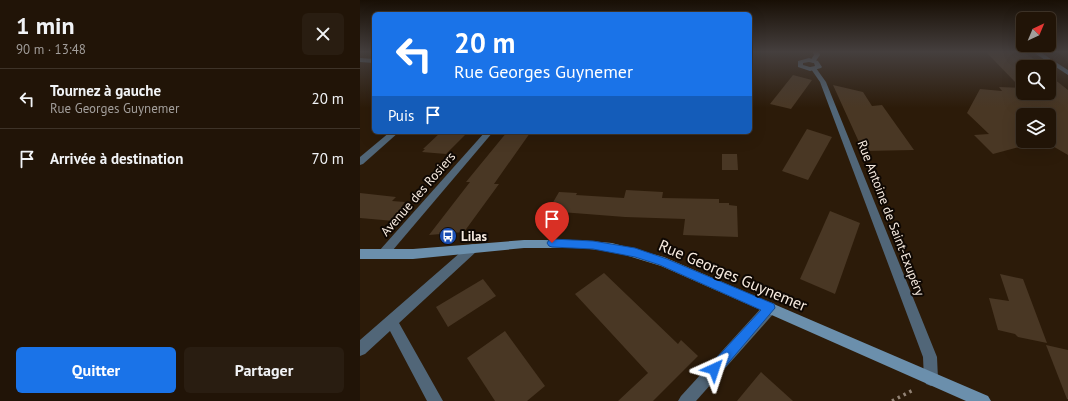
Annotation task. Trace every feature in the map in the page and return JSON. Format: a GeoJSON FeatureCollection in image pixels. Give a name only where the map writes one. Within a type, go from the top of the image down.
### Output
{"type":"FeatureCollection","features":[{"type":"Feature","properties":{"kind":"main road","name":"Rue Georges Guynemer"},"geometry":{"type":"LineString","coordinates":[[360,254],[413,254],[473,248],[552,243],[586,244],[612,247],[664,262],[983,401]]}},
{"type":"Feature","properties":{"kind":"street","name":"Rue Antoine de Saint-Exupéry"},"geometry":{"type":"LineString","coordinates":[[816,71],[823,82],[930,357],[931,379]]}},
{"type":"Feature","properties":{"kind":"street"},"geometry":{"type":"LineString","coordinates":[[360,162],[393,134]]}},
{"type":"Feature","properties":{"kind":"street","name":"Avenue des Rosiers"},"geometry":{"type":"LineString","coordinates":[[383,254],[486,134]]}},
{"type":"Feature","properties":{"kind":"street"},"geometry":{"type":"LineString","coordinates":[[360,349],[473,248]]}},
{"type":"Feature","properties":{"kind":"street"},"geometry":{"type":"LineString","coordinates":[[686,401],[770,308]]}},
{"type":"Feature","properties":{"kind":"street"},"geometry":{"type":"LineString","coordinates":[[391,321],[435,401]]}},
{"type":"Feature","properties":{"kind":"path"},"geometry":{"type":"LineString","coordinates":[[892,401],[931,379]]}},
{"type":"Feature","properties":{"kind":"building"},"geometry":{"type":"Polygon","coordinates":[[[1004,71],[1016,71],[1016,83],[1004,71]]]}},
{"type":"Feature","properties":{"kind":"building"},"geometry":{"type":"Polygon","coordinates":[[[793,75],[812,80],[791,109],[770,104],[793,75]]]}},
{"type":"Feature","properties":{"kind":"building"},"geometry":{"type":"Polygon","coordinates":[[[1056,81],[1068,90],[1068,155],[1056,148],[1056,108],[1016,108],[1016,148],[993,154],[974,135],[989,134],[967,113],[980,89],[1002,91],[999,87],[1016,88],[1016,100],[1056,100],[1056,81]]]}},
{"type":"Feature","properties":{"kind":"building"},"geometry":{"type":"Polygon","coordinates":[[[833,85],[863,92],[872,106],[882,105],[914,150],[863,151],[833,85]]]}},
{"type":"Feature","properties":{"kind":"building"},"geometry":{"type":"Polygon","coordinates":[[[807,129],[832,137],[808,180],[782,171],[807,129]]]}},
{"type":"Feature","properties":{"kind":"building"},"geometry":{"type":"Polygon","coordinates":[[[439,134],[466,134],[446,154],[422,152],[425,149],[423,149],[439,134]]]}},
{"type":"Feature","properties":{"kind":"building"},"geometry":{"type":"Polygon","coordinates":[[[505,134],[529,134],[494,184],[499,184],[464,232],[429,235],[470,182],[466,182],[505,134]]]}},
{"type":"Feature","properties":{"kind":"building"},"geometry":{"type":"Polygon","coordinates":[[[722,154],[737,154],[738,170],[722,170],[722,154]]]}},
{"type":"Feature","properties":{"kind":"building"},"geometry":{"type":"Polygon","coordinates":[[[626,190],[663,192],[662,198],[719,199],[719,203],[729,203],[729,205],[737,206],[738,237],[683,235],[685,219],[625,217],[548,211],[559,192],[577,193],[576,195],[624,198],[626,190]]]}},
{"type":"Feature","properties":{"kind":"building"},"geometry":{"type":"Polygon","coordinates":[[[360,193],[396,197],[392,201],[405,202],[402,206],[408,206],[394,221],[360,218],[360,193]]]}},
{"type":"Feature","properties":{"kind":"building"},"geometry":{"type":"Polygon","coordinates":[[[830,211],[860,223],[835,294],[800,279],[830,211]]]}},
{"type":"Feature","properties":{"kind":"building"},"geometry":{"type":"Polygon","coordinates":[[[604,273],[678,344],[681,340],[698,356],[653,401],[618,401],[648,373],[575,294],[604,273]]]}},
{"type":"Feature","properties":{"kind":"building"},"geometry":{"type":"Polygon","coordinates":[[[1000,274],[1023,279],[1047,343],[1018,337],[1015,334],[998,330],[989,298],[1009,301],[1000,274]]]}},
{"type":"Feature","properties":{"kind":"building"},"geometry":{"type":"Polygon","coordinates":[[[483,279],[496,296],[448,327],[436,307],[483,279]]]}},
{"type":"Feature","properties":{"kind":"building"},"geometry":{"type":"Polygon","coordinates":[[[505,331],[545,386],[527,401],[495,401],[467,358],[505,331]]]}},
{"type":"Feature","properties":{"kind":"building"},"geometry":{"type":"Polygon","coordinates":[[[1046,345],[1068,350],[1068,399],[1067,399],[1046,345]]]}},
{"type":"Feature","properties":{"kind":"building"},"geometry":{"type":"Polygon","coordinates":[[[761,372],[793,401],[737,401],[761,372]]]}},
{"type":"Feature","properties":{"kind":"place","name":"Lilas"},"geometry":{"type":"Point","coordinates":[448,236]}},
{"type":"Feature","properties":{"kind":"route"},"geometry":{"type":"LineString","coordinates":[[552,243],[612,247],[635,253],[664,262],[770,308],[714,369]]}}]}
